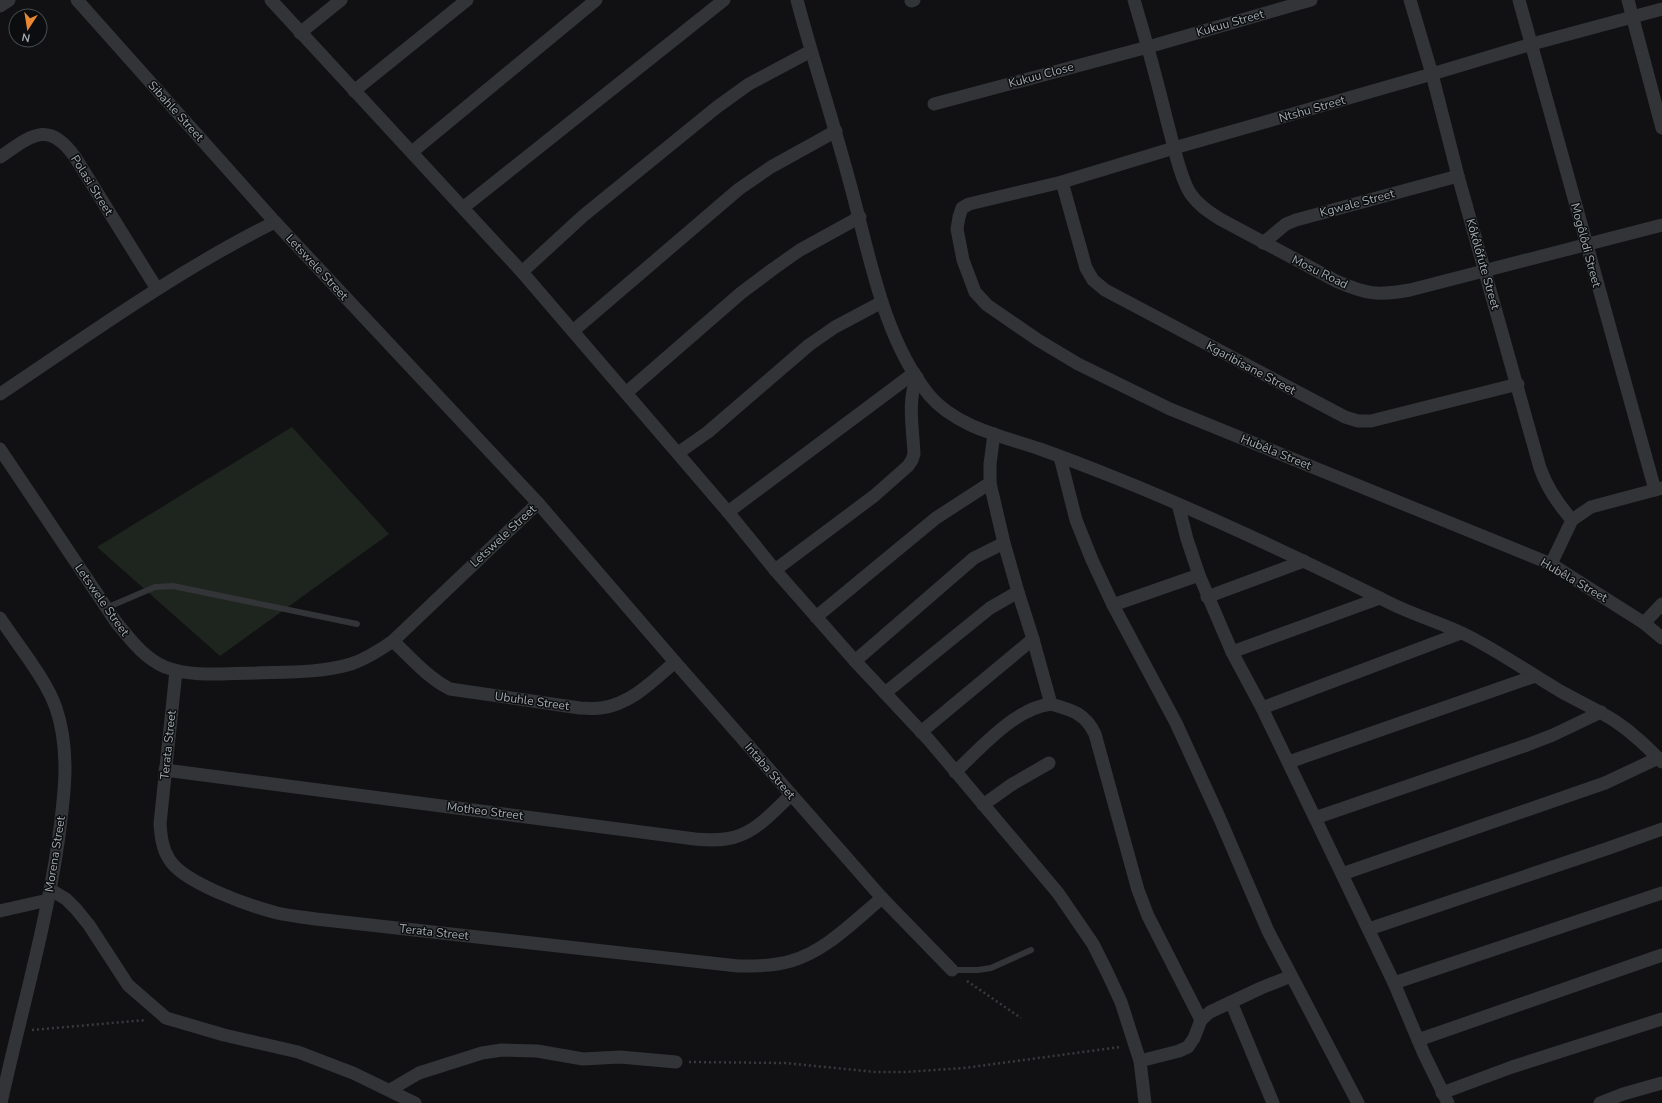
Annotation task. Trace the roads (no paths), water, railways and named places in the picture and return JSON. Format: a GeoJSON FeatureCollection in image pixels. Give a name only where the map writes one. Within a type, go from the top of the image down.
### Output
{"type":"FeatureCollection","features":[{"type":"Feature","properties":{"kind":"street"},"geometry":{"type":"LineString","coordinates":[[0,6],[9,0]]}},
{"type":"Feature","properties":{"kind":"street","name":"Sibahle Street"},"geometry":{"type":"LineString","coordinates":[[78,0],[275,222]]}},
{"type":"Feature","properties":{"kind":"street"},"geometry":{"type":"LineString","coordinates":[[271,0],[354,91],[464,207],[522,272],[678,453],[775,570],[855,661],[921,732],[1058,893],[1089,938],[1121,1002],[1140,1061],[1145,1103]]}},
{"type":"Feature","properties":{"kind":"street"},"geometry":{"type":"LineString","coordinates":[[300,33],[341,0]]}},
{"type":"Feature","properties":{"kind":"street"},"geometry":{"type":"LineString","coordinates":[[354,91],[467,0]]}},
{"type":"Feature","properties":{"kind":"street"},"geometry":{"type":"LineString","coordinates":[[412,152],[596,0]]}},
{"type":"Feature","properties":{"kind":"street"},"geometry":{"type":"LineString","coordinates":[[464,207],[724,0]]}},
{"type":"Feature","properties":{"kind":"street"},"geometry":{"type":"LineString","coordinates":[[797,0],[836,131],[882,302],[898,343],[916,375],[938,405],[972,426],[1060,457],[1178,504],[1304,561],[1414,614],[1462,633],[1600,712],[1628,730],[1644,743],[1660,760],[1606,783],[1342,874]]}},
{"type":"Feature","properties":{"kind":"street","name":"Mosu Road"},"geometry":{"type":"LineString","coordinates":[[1134,0],[1148,47],[1174,148],[1189,192],[1206,211],[1336,281],[1371,294],[1391,294],[1486,272],[1662,224]]}},
{"type":"Feature","properties":{"kind":"street","name":"Kukuu Street"},"geometry":{"type":"LineString","coordinates":[[1148,47],[1311,0]]}},
{"type":"Feature","properties":{"kind":"street","name":"Kôkôlôfute Street"},"geometry":{"type":"LineString","coordinates":[[1410,0],[1432,74],[1458,176],[1546,483],[1554,498],[1572,520]]}},
{"type":"Feature","properties":{"kind":"street","name":"Mogôlôdi Street"},"geometry":{"type":"LineString","coordinates":[[1519,0],[1586,244],[1658,489]]}},
{"type":"Feature","properties":{"kind":"street"},"geometry":{"type":"LineString","coordinates":[[1628,0],[1662,128]]}},
{"type":"Feature","properties":{"kind":"street","name":"Ntshu Street"},"geometry":{"type":"LineString","coordinates":[[962,208],[980,201],[1062,182],[1532,44],[1662,9]]}},
{"type":"Feature","properties":{"kind":"street","name":"Kukuu Close"},"geometry":{"type":"LineString","coordinates":[[934,104],[1148,47]]}},
{"type":"Feature","properties":{"kind":"street"},"geometry":{"type":"LineString","coordinates":[[522,272],[583,216],[717,107],[749,84],[812,51]]}},
{"type":"Feature","properties":{"kind":"street"},"geometry":{"type":"LineString","coordinates":[[573,331],[739,189],[771,167],[836,131]]}},
{"type":"Feature","properties":{"kind":"street","name":"Polasi Street"},"geometry":{"type":"LineString","coordinates":[[0,157],[33,136],[42,134],[51,135],[60,139],[75,157],[158,289]]}},
{"type":"Feature","properties":{"kind":"street","name":"Kgwale Street"},"geometry":{"type":"LineString","coordinates":[[1263,243],[1286,224],[1296,220],[1458,176]]}},
{"type":"Feature","properties":{"kind":"street","name":"Kgaribisane Street"},"geometry":{"type":"LineString","coordinates":[[1062,182],[1086,268],[1093,280],[1105,290],[1345,417],[1358,421],[1371,421],[1518,384]]}},
{"type":"Feature","properties":{"kind":"street","name":"Hubêla Street"},"geometry":{"type":"LineString","coordinates":[[962,208],[957,229],[959,242],[963,260],[975,292],[987,305],[1038,340],[1084,367],[1170,409],[1551,564],[1644,623],[1662,638]]}},
{"type":"Feature","properties":{"kind":"street"},"geometry":{"type":"LineString","coordinates":[[626,393],[741,293],[800,250],[860,217]]}},
{"type":"Feature","properties":{"kind":"street"},"geometry":{"type":"LineString","coordinates":[[0,394],[206,258],[275,222]]}},
{"type":"Feature","properties":{"kind":"street","name":"Letswele Street"},"geometry":{"type":"LineString","coordinates":[[0,449],[106,608],[134,644],[147,656],[163,666],[176,671],[215,674],[328,669],[351,664],[373,654],[393,641],[538,503],[275,222]]}},
{"type":"Feature","properties":{"kind":"street"},"geometry":{"type":"LineString","coordinates":[[678,453],[708,432],[809,345],[835,327],[882,302]]}},
{"type":"Feature","properties":{"kind":"street"},"geometry":{"type":"LineString","coordinates":[[728,512],[916,375]]}},
{"type":"Feature","properties":{"kind":"street"},"geometry":{"type":"LineString","coordinates":[[775,570],[874,496],[908,466],[914,454],[912,400],[916,375]]}},
{"type":"Feature","properties":{"kind":"street"},"geometry":{"type":"LineString","coordinates":[[994,434],[990,464],[990,483],[1004,543],[1033,638],[1051,704]]}},
{"type":"Feature","properties":{"kind":"street"},"geometry":{"type":"LineString","coordinates":[[1060,457],[1076,520],[1112,605],[1176,723],[1220,819],[1254,900],[1290,976],[1358,1103]]}},
{"type":"Feature","properties":{"kind":"street"},"geometry":{"type":"LineString","coordinates":[[816,617],[936,518],[990,483]]}},
{"type":"Feature","properties":{"kind":"street"},"geometry":{"type":"LineString","coordinates":[[1551,564],[1572,520],[1591,507],[1658,489]]}},
{"type":"Feature","properties":{"kind":"street","name":"Intaba Street"},"geometry":{"type":"LineString","coordinates":[[538,503],[882,898],[952,970]]}},
{"type":"Feature","properties":{"kind":"street"},"geometry":{"type":"LineString","coordinates":[[1178,504],[1187,539],[1207,597],[1232,652],[1289,762],[1369,929],[1445,1098],[1512,1067],[1662,1019]]}},
{"type":"Feature","properties":{"kind":"street"},"geometry":{"type":"LineString","coordinates":[[855,661],[974,558],[1004,543]]}},
{"type":"Feature","properties":{"kind":"street"},"geometry":{"type":"LineString","coordinates":[[1207,597],[1304,561]]}},
{"type":"Feature","properties":{"kind":"street"},"geometry":{"type":"LineString","coordinates":[[1112,605],[1199,575]]}},
{"type":"Feature","properties":{"kind":"street"},"geometry":{"type":"LineString","coordinates":[[885,693],[979,616],[1004,598],[1018,592]]}},
{"type":"Feature","properties":{"kind":"street"},"geometry":{"type":"LineString","coordinates":[[1232,652],[1380,598]]}},
{"type":"Feature","properties":{"kind":"street"},"geometry":{"type":"LineString","coordinates":[[1644,623],[1662,604]]}},
{"type":"Feature","properties":{"kind":"street","name":"Morena Street"},"geometry":{"type":"LineString","coordinates":[[0,618],[46,687],[56,707],[63,734],[66,764],[64,795],[50,895],[18,1033],[4,1076],[1,1103]]}},
{"type":"Feature","properties":{"kind":"street"},"geometry":{"type":"LineString","coordinates":[[1262,708],[1462,633]]}},
{"type":"Feature","properties":{"kind":"street"},"geometry":{"type":"LineString","coordinates":[[921,732],[1033,638]]}},
{"type":"Feature","properties":{"kind":"street","name":"Ubuhle Street"},"geometry":{"type":"LineString","coordinates":[[393,641],[428,675],[450,689],[580,708],[600,709],[616,705],[641,691],[675,662]]}},
{"type":"Feature","properties":{"kind":"street","name":"Terata Street"},"geometry":{"type":"LineString","coordinates":[[176,671],[160,824],[162,844],[169,860],[181,871],[196,881],[244,902],[277,912],[316,919],[738,966],[767,966],[791,961],[813,952],[835,938],[882,898]]}},
{"type":"Feature","properties":{"kind":"street"},"geometry":{"type":"LineString","coordinates":[[1289,762],[1535,676]]}},
{"type":"Feature","properties":{"kind":"street"},"geometry":{"type":"LineString","coordinates":[[955,772],[1008,724],[1020,714],[1030,709],[1051,704],[1075,712],[1084,717],[1090,724],[1095,734],[1138,890],[1148,916],[1201,1020]]}},
{"type":"Feature","properties":{"kind":"street"},"geometry":{"type":"LineString","coordinates":[[1315,818],[1540,740],[1600,712]]}},
{"type":"Feature","properties":{"kind":"street"},"geometry":{"type":"LineString","coordinates":[[984,805],[1011,785],[1049,764]]}},
{"type":"Feature","properties":{"kind":"street","name":"Motheo Street"},"geometry":{"type":"LineString","coordinates":[[165,770],[679,837],[715,840],[734,838],[748,832],[762,822],[791,795]]}},
{"type":"Feature","properties":{"kind":"street"},"geometry":{"type":"LineString","coordinates":[[1369,929],[1602,851],[1662,829]]}},
{"type":"Feature","properties":{"kind":"street"},"geometry":{"type":"LineString","coordinates":[[1394,984],[1662,893]]}},
{"type":"Feature","properties":{"kind":"street"},"geometry":{"type":"LineString","coordinates":[[0,911],[50,895],[66,899],[89,924],[128,985],[166,1018],[224,1035],[298,1052],[323,1061],[390,1090],[415,1103]]}},
{"type":"Feature","properties":{"kind":"street"},"geometry":{"type":"LineString","coordinates":[[1418,1040],[1662,955]]}},
{"type":"Feature","properties":{"kind":"street"},"geometry":{"type":"LineString","coordinates":[[1140,1061],[1179,1051],[1188,1047],[1194,1038],[1201,1020],[1210,1012],[1290,976]]}},
{"type":"Feature","properties":{"kind":"street"},"geometry":{"type":"LineString","coordinates":[[1230,1002],[1273,1103]]}},
{"type":"Feature","properties":{"kind":"street"},"geometry":{"type":"LineString","coordinates":[[390,1090],[419,1073],[476,1054],[502,1050],[537,1051],[583,1059],[620,1057],[676,1062]]}},
{"type":"Feature","properties":{"kind":"street"},"geometry":{"type":"LineString","coordinates":[[1600,1103],[1623,1094],[1662,1083]]}},
{"type":"Feature","properties":{"kind":"lane"},"geometry":{"type":"LineString","coordinates":[[106,608],[155,587],[173,586],[357,624]]}},
{"type":"Feature","properties":{"kind":"lane"},"geometry":{"type":"LineString","coordinates":[[952,970],[978,970],[991,968],[1031,950]]}}]}
